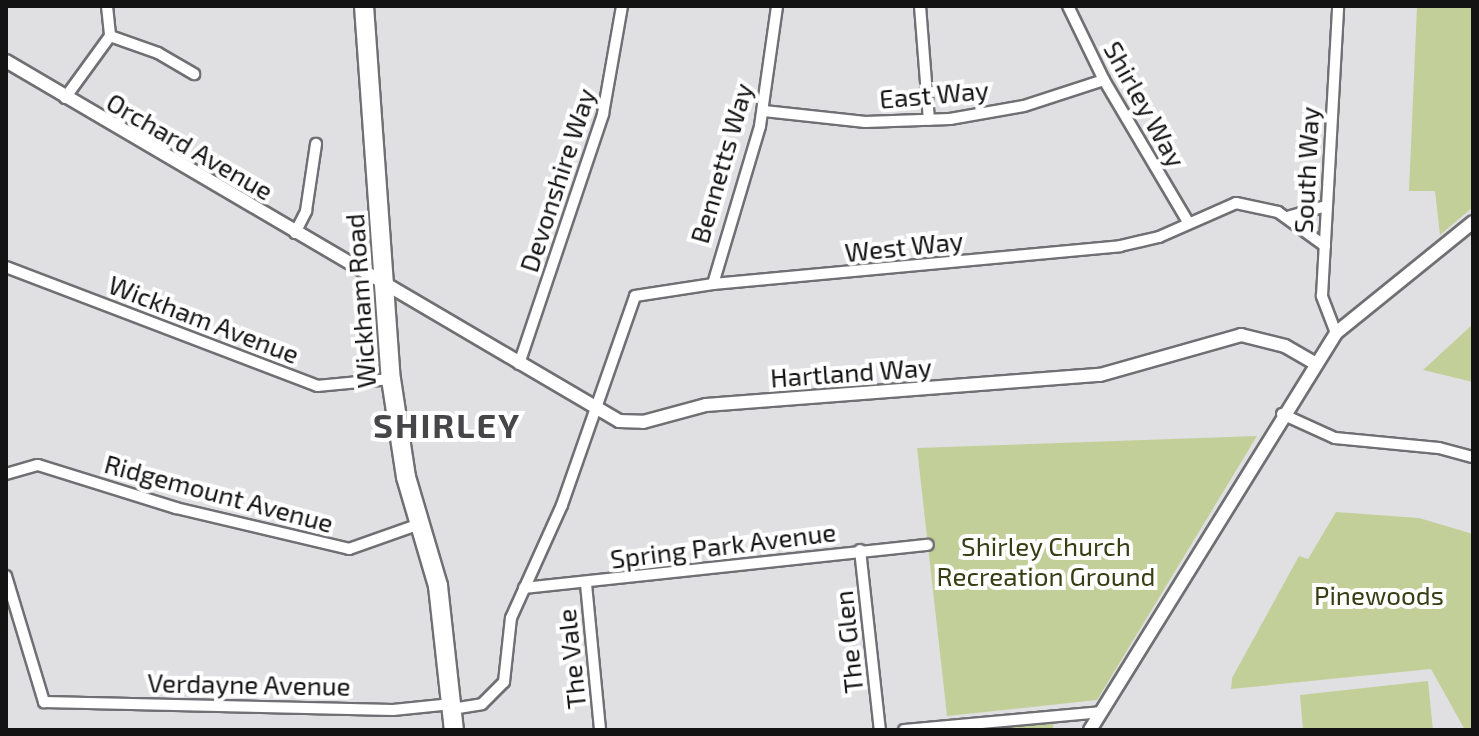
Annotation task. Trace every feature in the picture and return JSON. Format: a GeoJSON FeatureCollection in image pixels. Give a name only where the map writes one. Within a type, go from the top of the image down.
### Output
{"type":"FeatureCollection","features":[{"type":"Feature","properties":{"kind":"highway","name":"Wickham Road"},"geometry":{"type":"LineString","coordinates":[[363,6],[391,379],[404,469],[438,586],[454,730]]}},
{"type":"Feature","properties":{"kind":"street"},"geometry":{"type":"LineString","coordinates":[[65,98],[110,36],[107,6]]}},
{"type":"Feature","properties":{"kind":"street","name":"Devonshire Way"},"geometry":{"type":"LineString","coordinates":[[519,364],[603,114],[622,6]]}},
{"type":"Feature","properties":{"kind":"street","name":"Bennetts Way"},"geometry":{"type":"LineString","coordinates":[[713,284],[764,111],[777,6]]}},
{"type":"Feature","properties":{"kind":"street"},"geometry":{"type":"LineString","coordinates":[[920,6],[929,120]]}},
{"type":"Feature","properties":{"kind":"street","name":"Shirley Way"},"geometry":{"type":"LineString","coordinates":[[1068,6],[1104,80],[1188,222]]}},
{"type":"Feature","properties":{"kind":"street","name":"South Way"},"geometry":{"type":"LineString","coordinates":[[1336,333],[1323,304],[1338,6]]}},
{"type":"Feature","properties":{"kind":"street"},"geometry":{"type":"LineString","coordinates":[[110,36],[158,53],[194,74]]}},
{"type":"Feature","properties":{"kind":"street","name":"Orchard Avenue"},"geometry":{"type":"LineString","coordinates":[[6,61],[383,284]]}},
{"type":"Feature","properties":{"kind":"street","name":"East Way"},"geometry":{"type":"LineString","coordinates":[[764,111],[856,121],[929,120],[1024,106],[1104,80]]}},
{"type":"Feature","properties":{"kind":"street"},"geometry":{"type":"LineString","coordinates":[[295,233],[306,211],[316,144]]}},
{"type":"Feature","properties":{"kind":"street","name":"West Way"},"geometry":{"type":"LineString","coordinates":[[594,408],[632,299],[713,284],[1120,246],[1159,237],[1236,203],[1263,206],[1287,217],[1325,246]]}},
{"type":"Feature","properties":{"kind":"street"},"geometry":{"type":"LineString","coordinates":[[1287,217],[1326,206]]}},
{"type":"Feature","properties":{"kind":"street"},"geometry":{"type":"LineString","coordinates":[[1090,730],[1282,414],[1336,333],[1473,222]]}},
{"type":"Feature","properties":{"kind":"street"},"geometry":{"type":"LineString","coordinates":[[352,268],[369,263],[381,247]]}},
{"type":"Feature","properties":{"kind":"street","name":"Wickham Avenue"},"geometry":{"type":"LineString","coordinates":[[6,267],[317,386],[391,379]]}},
{"type":"Feature","properties":{"kind":"street","name":"Hartland Way"},"geometry":{"type":"LineString","coordinates":[[383,284],[619,421],[643,422],[706,405],[1100,375],[1241,335],[1285,346],[1314,363]]}},
{"type":"Feature","properties":{"kind":"street"},"geometry":{"type":"LineString","coordinates":[[386,326],[397,306],[415,302]]}},
{"type":"Feature","properties":{"kind":"street","name":"Verdayne Avenue"},"geometry":{"type":"LineString","coordinates":[[6,576],[44,702],[393,710],[482,704],[500,689],[509,667],[508,625],[562,505],[594,408]]}},
{"type":"Feature","properties":{"kind":"street"},"geometry":{"type":"LineString","coordinates":[[1282,414],[1335,438],[1439,448],[1473,457]]}},
{"type":"Feature","properties":{"kind":"street","name":"Ridgemount Avenue"},"geometry":{"type":"LineString","coordinates":[[6,474],[38,465],[176,508],[349,549],[420,524]]}},
{"type":"Feature","properties":{"kind":"street","name":"Spring Park Avenue"},"geometry":{"type":"LineString","coordinates":[[524,588],[586,584],[860,550],[928,545]]}},
{"type":"Feature","properties":{"kind":"street","name":"The Glen"},"geometry":{"type":"LineString","coordinates":[[860,550],[880,730]]}},
{"type":"Feature","properties":{"kind":"street","name":"The Vale"},"geometry":{"type":"LineString","coordinates":[[586,584],[600,730]]}},
{"type":"Feature","properties":{"kind":"street"},"geometry":{"type":"LineString","coordinates":[[904,730],[1100,712]]}},
{"type":"Feature","properties":{"kind":"green space"},"geometry":{"type":"Polygon","coordinates":[[[1417,6],[1473,6],[1473,207],[1440,235],[1435,191],[1409,191],[1417,6]]]}},
{"type":"Feature","properties":{"kind":"green space"},"geometry":{"type":"Polygon","coordinates":[[[1473,324],[1473,382],[1423,370],[1473,324]]]}},
{"type":"Feature","properties":{"kind":"green space","name":"Shirley Church Recreation Ground"},"geometry":{"type":"Polygon","coordinates":[[[1257,436],[1097,700],[947,716],[917,448],[1257,436]]]}},
{"type":"Feature","properties":{"kind":"green space","name":"Pinewoods"},"geometry":{"type":"Polygon","coordinates":[[[1336,512],[1419,518],[1473,534],[1473,730],[1465,730],[1431,669],[1231,689],[1232,678],[1299,556],[1308,559],[1336,512]]]}},
{"type":"Feature","properties":{"kind":"green space"},"geometry":{"type":"Polygon","coordinates":[[[1428,681],[1433,730],[1303,730],[1300,695],[1428,681]]]}},
{"type":"Feature","properties":{"kind":"green space"},"geometry":{"type":"Polygon","coordinates":[[[1053,722],[1053,730],[978,730],[1053,722]]]}},
{"type":"Feature","properties":{"kind":"district","name":"SHIRLEY"},"geometry":{"type":"Point","coordinates":[447,425]}}]}
